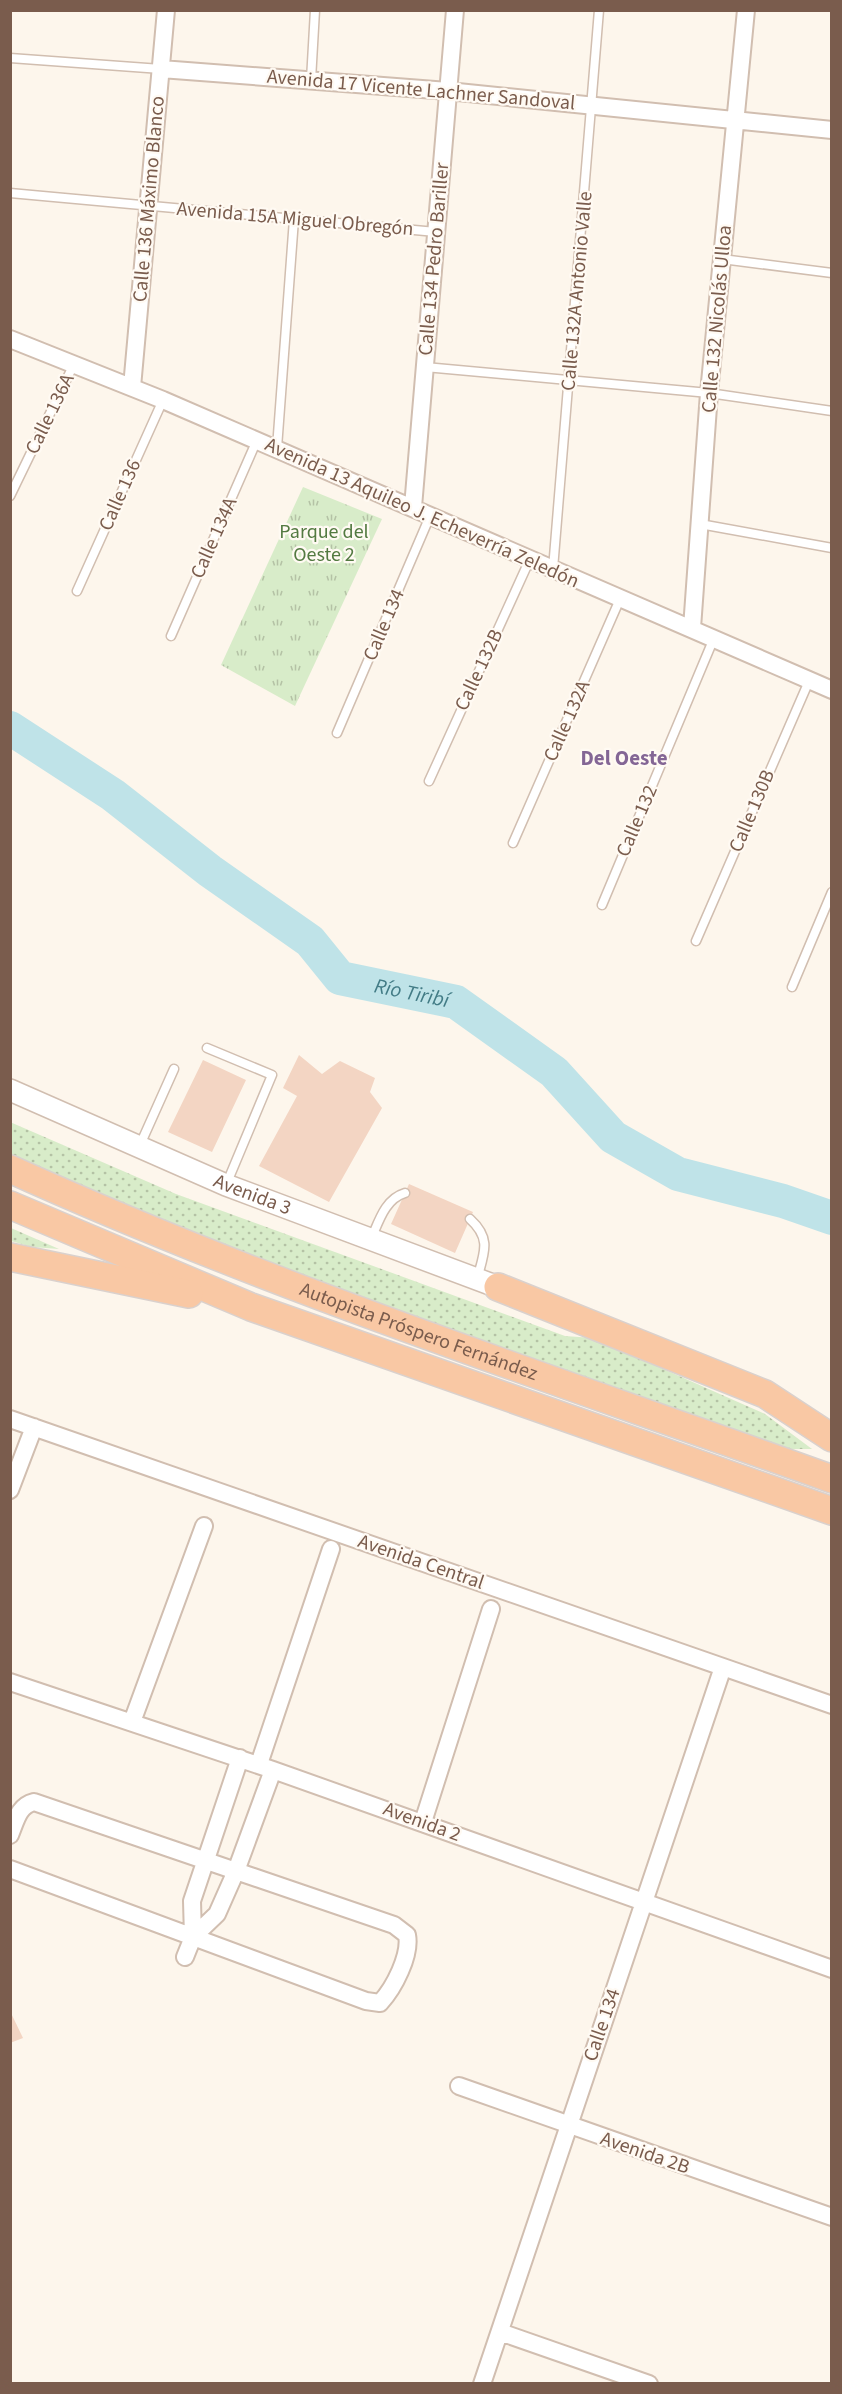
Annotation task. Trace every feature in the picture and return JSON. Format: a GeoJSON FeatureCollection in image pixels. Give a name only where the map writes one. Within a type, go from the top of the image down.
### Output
{"type":"FeatureCollection","features":[{"type":"Feature","properties":{"kind":"highway","name":"Autopista Próspero Fernández"},"geometry":{"type":"LineString","coordinates":[[10,1169],[95,1208],[248,1269],[831,1479]]}},
{"type":"Feature","properties":{"kind":"highway","name":"Autopista Próspero Fernández"},"geometry":{"type":"LineString","coordinates":[[10,1205],[251,1307],[831,1511]]}},
{"type":"Feature","properties":{"kind":"highway"},"geometry":{"type":"LineString","coordinates":[[10,1257],[251,1307]]}},
{"type":"Feature","properties":{"kind":"highway"},"geometry":{"type":"LineString","coordinates":[[487,1283],[765,1394],[831,1438]]}},
{"type":"Feature","properties":{"kind":"street","name":"Calle 136 Máximo Blanco"},"geometry":{"type":"LineString","coordinates":[[132,387],[166,10]]}},
{"type":"Feature","properties":{"kind":"street","name":"Calle 134 Pedro Bariller"},"geometry":{"type":"LineString","coordinates":[[414,507],[454,10]]}},
{"type":"Feature","properties":{"kind":"street","name":"Calle 132 Nicolás Ulloa"},"geometry":{"type":"LineString","coordinates":[[692,628],[709,393],[746,10]]}},
{"type":"Feature","properties":{"kind":"street","name":"Avenida 17 Vicente Lachner Sandoval"},"geometry":{"type":"LineString","coordinates":[[160,69],[448,91],[831,130]]}},
{"type":"Feature","properties":{"kind":"street","name":"Avenida 13 Aquileo J. Echeverría Zeledón"},"geometry":{"type":"LineString","coordinates":[[10,339],[277,448],[831,690]]}},
{"type":"Feature","properties":{"kind":"street","name":"Avenida 3"},"geometry":{"type":"LineString","coordinates":[[10,1090],[226,1185],[487,1283]]}},
{"type":"Feature","properties":{"kind":"street","name":"Avenida Central"},"geometry":{"type":"LineString","coordinates":[[10,1419],[831,1705]]}},
{"type":"Feature","properties":{"kind":"street"},"geometry":{"type":"LineString","coordinates":[[10,1490],[34,1427]]}},
{"type":"Feature","properties":{"kind":"street"},"geometry":{"type":"LineString","coordinates":[[132,1722],[204,1527]]}},
{"type":"Feature","properties":{"kind":"street"},"geometry":{"type":"LineString","coordinates":[[193,1937],[217,1914],[237,1871],[331,1549]]}},
{"type":"Feature","properties":{"kind":"street"},"geometry":{"type":"LineString","coordinates":[[423,1822],[491,1609]]}},
{"type":"Feature","properties":{"kind":"street","name":"Calle 134"},"geometry":{"type":"LineString","coordinates":[[482,2384],[723,1667]]}},
{"type":"Feature","properties":{"kind":"street","name":"Avenida 2"},"geometry":{"type":"LineString","coordinates":[[10,1682],[266,1767],[423,1822],[643,1904],[831,1969]]}},
{"type":"Feature","properties":{"kind":"street"},"geometry":{"type":"LineString","coordinates":[[185,1957],[193,1937],[192,1901],[240,1758]]}},
{"type":"Feature","properties":{"kind":"street"},"geometry":{"type":"LineString","coordinates":[[10,1835],[25,1804],[34,1802],[394,1924],[407,1935],[409,1947],[388,1995],[380,2003],[366,2001],[10,1869]]}},
{"type":"Feature","properties":{"kind":"street","name":"Avenida 2B"},"geometry":{"type":"LineString","coordinates":[[459,2086],[567,2126],[831,2217]]}},
{"type":"Feature","properties":{"kind":"street"},"geometry":{"type":"LineString","coordinates":[[500,2332],[649,2384]]}},
{"type":"Feature","properties":{"kind":"lane"},"geometry":{"type":"LineString","coordinates":[[311,80],[315,10]]}},
{"type":"Feature","properties":{"kind":"lane","name":"Calle 132A Antonio Valle"},"geometry":{"type":"LineString","coordinates":[[553,570],[599,10]]}},
{"type":"Feature","properties":{"kind":"lane","name":"Avenida 17 Vicente Lachner Sandoval"},"geometry":{"type":"LineString","coordinates":[[10,58],[160,69]]}},
{"type":"Feature","properties":{"kind":"lane","name":"Avenida 15A Miguel Obregón"},"geometry":{"type":"LineString","coordinates":[[10,193],[436,232]]}},
{"type":"Feature","properties":{"kind":"lane"},"geometry":{"type":"LineString","coordinates":[[277,448],[294,219]]}},
{"type":"Feature","properties":{"kind":"lane"},"geometry":{"type":"LineString","coordinates":[[722,258],[831,273]]}},
{"type":"Feature","properties":{"kind":"lane","name":"Calle 136A"},"geometry":{"type":"LineString","coordinates":[[10,496],[74,364]]}},
{"type":"Feature","properties":{"kind":"lane"},"geometry":{"type":"LineString","coordinates":[[425,367],[569,378],[709,393],[831,411]]}},
{"type":"Feature","properties":{"kind":"lane","name":"Calle 136"},"geometry":{"type":"LineString","coordinates":[[77,591],[163,400]]}},
{"type":"Feature","properties":{"kind":"lane","name":"Calle 134A"},"geometry":{"type":"LineString","coordinates":[[171,636],[257,440]]}},
{"type":"Feature","properties":{"kind":"lane","name":"Calle 134"},"geometry":{"type":"LineString","coordinates":[[337,734],[430,516]]}},
{"type":"Feature","properties":{"kind":"lane"},"geometry":{"type":"LineString","coordinates":[[700,524],[831,548]]}},
{"type":"Feature","properties":{"kind":"lane","name":"Calle 132B"},"geometry":{"type":"LineString","coordinates":[[429,781],[530,559]]}},
{"type":"Feature","properties":{"kind":"lane","name":"Calle 132A"},"geometry":{"type":"LineString","coordinates":[[513,843],[620,599]]}},
{"type":"Feature","properties":{"kind":"lane","name":"Calle 132"},"geometry":{"type":"LineString","coordinates":[[602,905],[714,638]]}},
{"type":"Feature","properties":{"kind":"lane","name":"Calle 130B"},"geometry":{"type":"LineString","coordinates":[[696,941],[809,681]]}},
{"type":"Feature","properties":{"kind":"lane"},"geometry":{"type":"LineString","coordinates":[[792,987],[831,892]]}},
{"type":"Feature","properties":{"kind":"lane"},"geometry":{"type":"LineString","coordinates":[[207,1048],[272,1075],[226,1185]]}},
{"type":"Feature","properties":{"kind":"lane"},"geometry":{"type":"LineString","coordinates":[[139,1148],[174,1069]]}},
{"type":"Feature","properties":{"kind":"lane"},"geometry":{"type":"LineString","coordinates":[[371,1239],[384,1211],[393,1199],[405,1193]]}},
{"type":"Feature","properties":{"kind":"lane"},"geometry":{"type":"LineString","coordinates":[[470,1219],[481,1228],[485,1243],[487,1283]]}},
{"type":"Feature","properties":{"kind":"green space","name":"Parque del Oeste 2"},"geometry":{"type":"Polygon","coordinates":[[[303,487],[382,519],[295,706],[221,665],[303,487]]]}},
{"type":"Feature","properties":{"kind":"green space"},"geometry":{"type":"Polygon","coordinates":[[[10,1122],[176,1194],[565,1336],[593,1338],[765,1414],[812,1449],[780,1449],[162,1227],[11,1162],[10,1122]]]}},
{"type":"Feature","properties":{"kind":"green space"},"geometry":{"type":"Polygon","coordinates":[[[10,1228],[59,1249],[32,1247],[11,1241],[10,1228]]]}},
{"type":"Feature","properties":{"kind":"building"},"geometry":{"type":"Polygon","coordinates":[[[299,1055],[322,1074],[340,1061],[375,1078],[370,1092],[382,1108],[329,1202],[259,1166],[297,1096],[283,1088],[299,1055]]]}},
{"type":"Feature","properties":{"kind":"building"},"geometry":{"type":"Polygon","coordinates":[[[203,1060],[246,1080],[212,1152],[168,1132],[203,1060]]]}},
{"type":"Feature","properties":{"kind":"building"},"geometry":{"type":"Polygon","coordinates":[[[409,1184],[473,1212],[455,1253],[391,1224],[409,1184]]]}},
{"type":"Feature","properties":{"kind":"building"},"geometry":{"type":"Polygon","coordinates":[[[10,2011],[23,2038],[10,2043],[10,2011]]]}},
{"type":"Feature","properties":{"kind":"waterway","name":"Río Tiribí"},"geometry":{"type":"LineString","coordinates":[[10,728],[113,795],[210,871],[310,941],[340,978],[456,1002],[554,1072],[613,1137],[678,1174],[783,1201],[832,1218]]}},
{"type":"Feature","properties":{"kind":"district","name":"Del Oeste"},"geometry":{"type":"Point","coordinates":[624,758]}}]}
